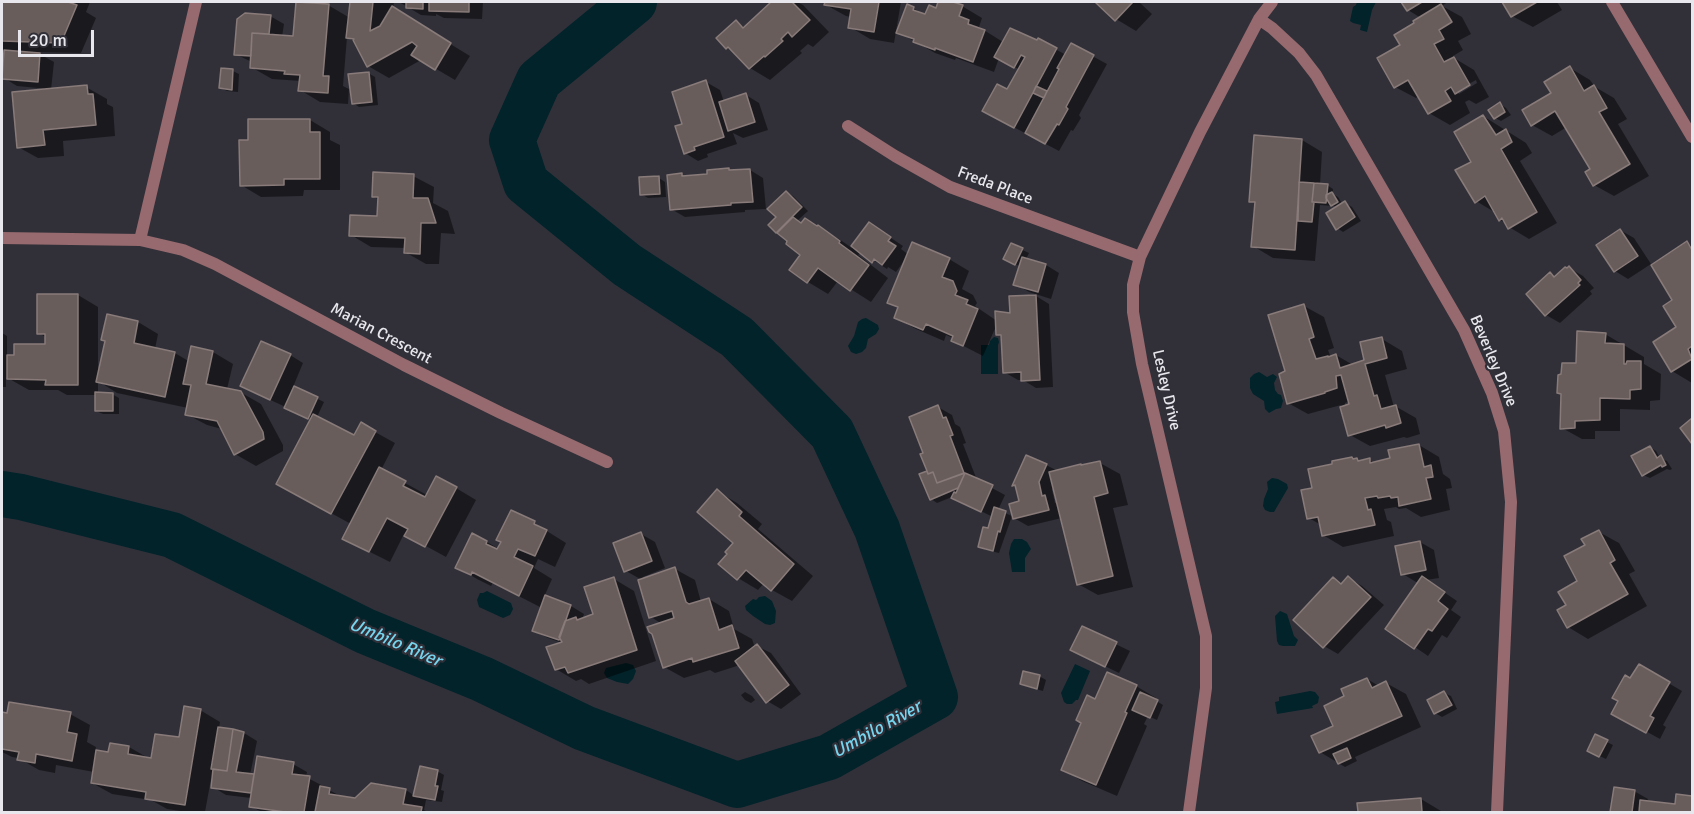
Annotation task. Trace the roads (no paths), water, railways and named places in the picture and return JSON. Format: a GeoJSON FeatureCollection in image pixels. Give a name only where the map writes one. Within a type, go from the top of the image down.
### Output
{"type":"FeatureCollection","features":[{"type":"Feature","properties":{"kind":"street"},"geometry":{"type":"LineString","coordinates":[[140,240],[196,2]]}},
{"type":"Feature","properties":{"kind":"street","name":"Lesley Drive"},"geometry":{"type":"LineString","coordinates":[[1189,813],[1206,688],[1206,636],[1145,375],[1133,312],[1133,285],[1140,257],[1200,132],[1259,19],[1272,2]]}},
{"type":"Feature","properties":{"kind":"street"},"geometry":{"type":"LineString","coordinates":[[1612,2],[1692,137]]}},
{"type":"Feature","properties":{"kind":"street","name":"Beverley Drive"},"geometry":{"type":"LineString","coordinates":[[1259,19],[1299,53],[1316,75],[1464,330],[1492,393],[1504,431],[1511,502],[1497,813]]}},
{"type":"Feature","properties":{"kind":"street","name":"Freda Place"},"geometry":{"type":"LineString","coordinates":[[848,126],[894,156],[950,187],[1140,257]]}},
{"type":"Feature","properties":{"kind":"street","name":"Marian Crescent"},"geometry":{"type":"LineString","coordinates":[[2,238],[140,240],[183,250],[215,264],[404,365],[607,462]]}},
{"type":"Feature","properties":{"kind":"water"},"geometry":{"type":"Polygon","coordinates":[[[1357,2],[1376,2],[1367,32],[1360,30],[1361,25],[1350,21],[1353,7],[1357,2]]]}},
{"type":"Feature","properties":{"kind":"water"},"geometry":{"type":"Polygon","coordinates":[[[866,318],[878,325],[879,329],[868,339],[866,348],[856,354],[851,352],[848,346],[858,322],[866,318]]]}},
{"type":"Feature","properties":{"kind":"water"},"geometry":{"type":"Polygon","coordinates":[[[994,337],[998,338],[999,342],[998,374],[981,374],[981,345],[989,345],[994,337]]]}},
{"type":"Feature","properties":{"kind":"water"},"geometry":{"type":"Polygon","coordinates":[[[1259,372],[1267,377],[1273,374],[1277,377],[1274,383],[1275,390],[1281,395],[1283,401],[1281,408],[1269,413],[1265,409],[1264,401],[1253,394],[1250,388],[1250,378],[1259,372]]]}},
{"type":"Feature","properties":{"kind":"water"},"geometry":{"type":"Polygon","coordinates":[[[1272,478],[1287,484],[1288,488],[1274,512],[1270,512],[1263,506],[1268,489],[1267,482],[1272,478]]]}},
{"type":"Feature","properties":{"kind":"water"},"geometry":{"type":"Polygon","coordinates":[[[1014,539],[1022,539],[1031,549],[1025,558],[1025,572],[1012,572],[1009,553],[1014,539]]]}},
{"type":"Feature","properties":{"kind":"water"},"geometry":{"type":"Polygon","coordinates":[[[487,591],[511,603],[513,609],[510,615],[503,618],[479,607],[477,600],[480,593],[487,591]]]}},
{"type":"Feature","properties":{"kind":"water"},"geometry":{"type":"Polygon","coordinates":[[[765,596],[772,601],[776,611],[775,623],[770,625],[753,616],[745,606],[753,599],[765,596]]]}},
{"type":"Feature","properties":{"kind":"water"},"geometry":{"type":"Polygon","coordinates":[[[1280,611],[1287,614],[1294,636],[1298,640],[1295,646],[1279,645],[1277,641],[1275,616],[1280,611]]]}},
{"type":"Feature","properties":{"kind":"water"},"geometry":{"type":"Polygon","coordinates":[[[626,663],[633,665],[636,671],[628,684],[607,678],[604,673],[606,668],[626,663]]]}},
{"type":"Feature","properties":{"kind":"water"},"geometry":{"type":"Polygon","coordinates":[[[1075,664],[1090,671],[1078,700],[1067,704],[1061,693],[1075,664]]]}},
{"type":"Feature","properties":{"kind":"water"},"geometry":{"type":"Polygon","coordinates":[[[1315,692],[1319,697],[1318,703],[1312,706],[1313,708],[1277,714],[1275,702],[1279,701],[1279,697],[1315,692]]]}},
{"type":"Feature","properties":{"kind":"waterway","name":"Umbilo River"},"geometry":{"type":"LineString","coordinates":[[2,494],[172,535],[365,631],[482,679],[584,728],[737,785],[829,757],[935,697],[877,529],[832,433],[737,337],[627,265],[526,183],[512,140],[539,80],[634,2]]}}]}
